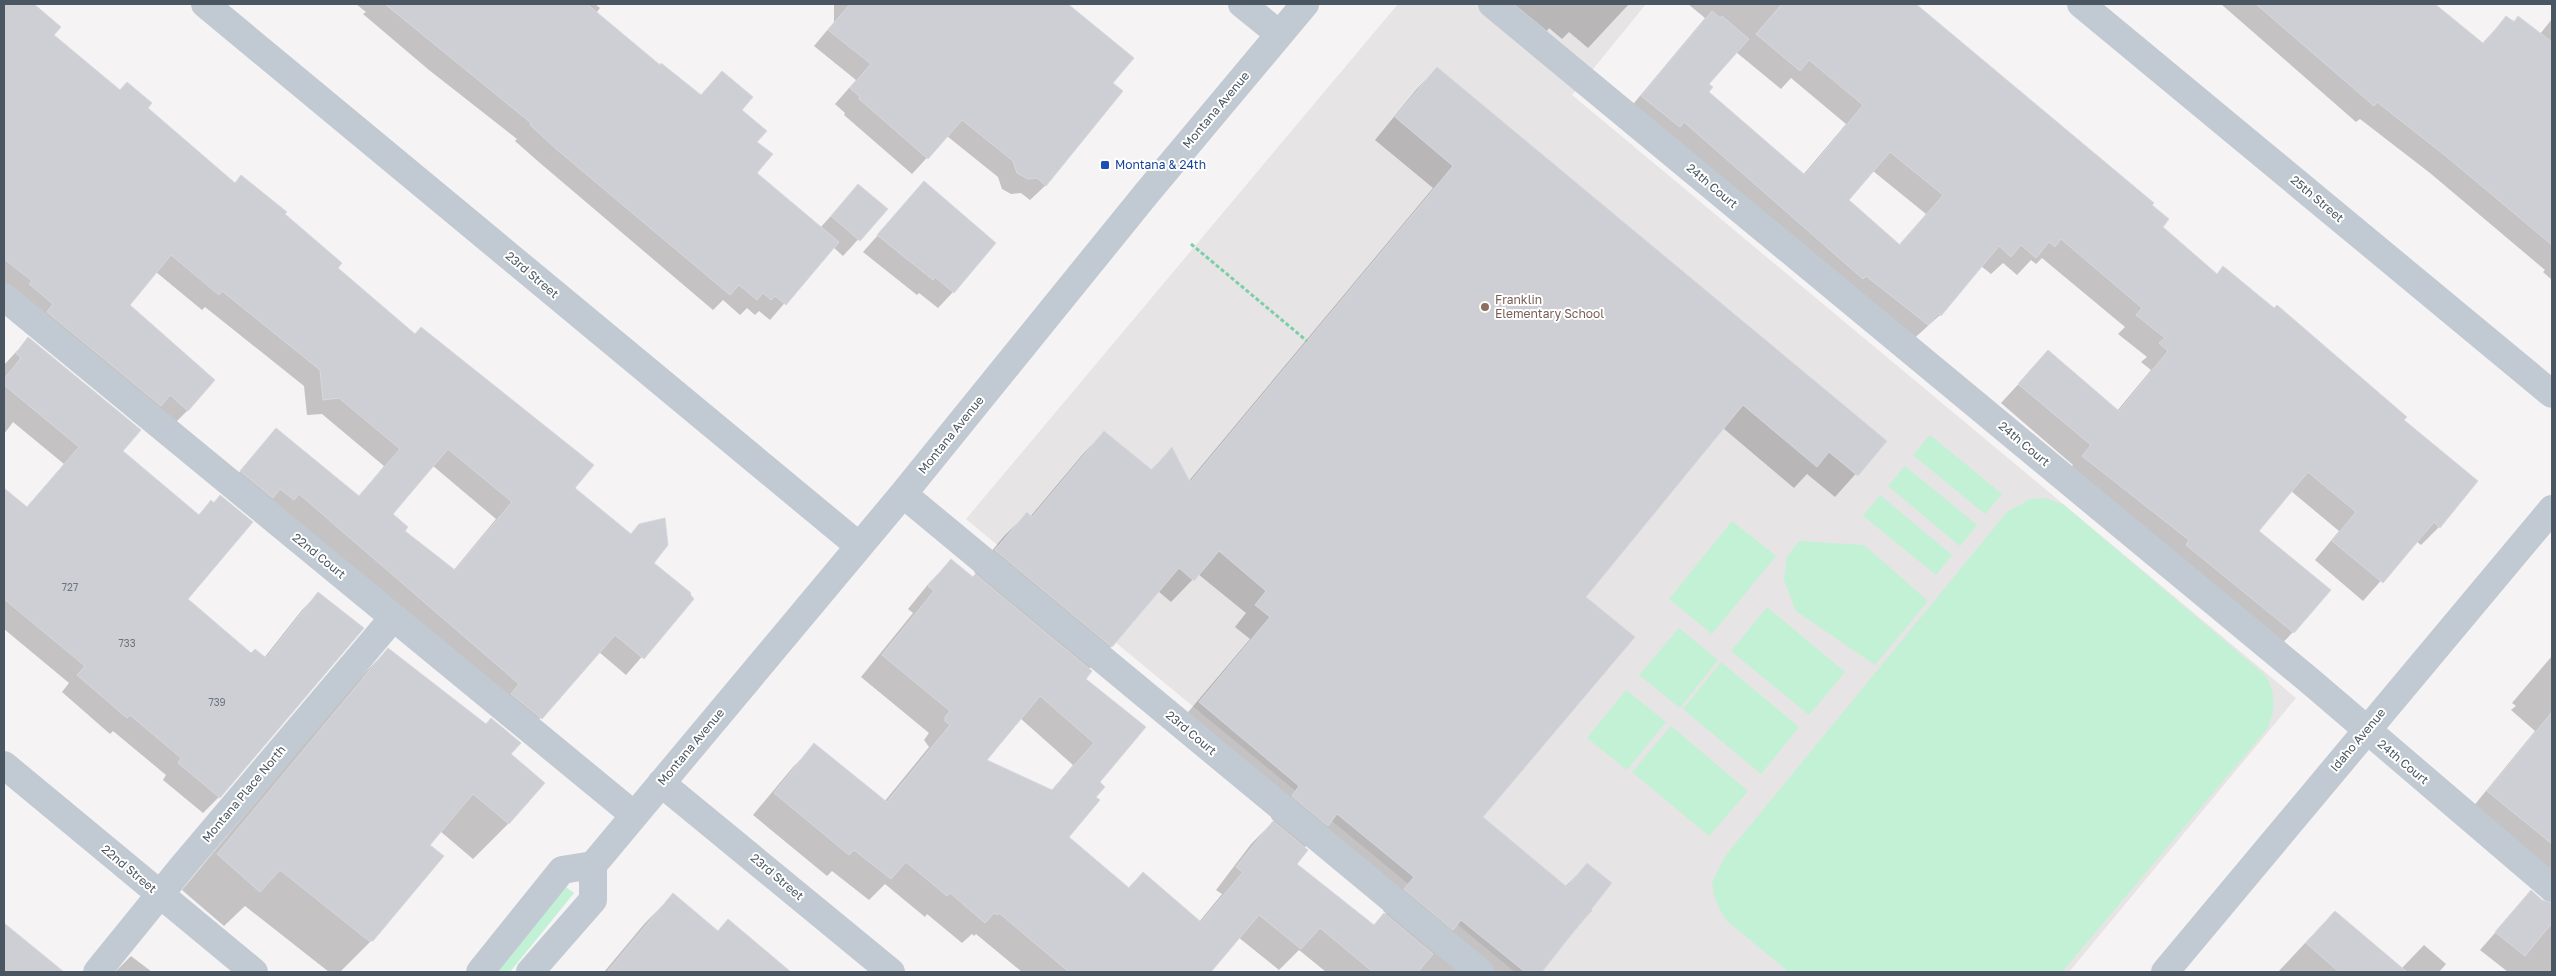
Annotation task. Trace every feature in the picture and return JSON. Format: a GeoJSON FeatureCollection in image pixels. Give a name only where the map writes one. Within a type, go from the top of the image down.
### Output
{"type":"FeatureCollection","features":[{"type":"Feature","properties":{"kind":"street","name":"23rd Street"},"geometry":{"type":"LineString","coordinates":[[205,4],[859,546]]}},
{"type":"Feature","properties":{"kind":"street"},"geometry":{"type":"LineString","coordinates":[[1242,4],[1279,34]]}},
{"type":"Feature","properties":{"kind":"street","name":"Montana Avenue"},"geometry":{"type":"LineString","coordinates":[[594,865],[903,494],[1305,4]]}},
{"type":"Feature","properties":{"kind":"street","name":"24th Court"},"geometry":{"type":"LineString","coordinates":[[1492,4],[2310,681],[2552,888]]}},
{"type":"Feature","properties":{"kind":"street","name":"25th Street"},"geometry":{"type":"LineString","coordinates":[[2081,4],[2552,394]]}},
{"type":"Feature","properties":{"kind":"street","name":"22nd Court"},"geometry":{"type":"LineString","coordinates":[[4,297],[634,815]]}},
{"type":"Feature","properties":{"kind":"street","name":"23rd Court"},"geometry":{"type":"LineString","coordinates":[[903,494],[1480,972]]}},
{"type":"Feature","properties":{"kind":"street","name":"Idaho Avenue"},"geometry":{"type":"LineString","coordinates":[[2164,972],[2552,509]]}},
{"type":"Feature","properties":{"kind":"street","name":"Montana Place North"},"geometry":{"type":"LineString","coordinates":[[97,972],[160,894],[394,618]]}},
{"type":"Feature","properties":{"kind":"street","name":"22nd Street"},"geometry":{"type":"LineString","coordinates":[[4,765],[254,972]]}},
{"type":"Feature","properties":{"kind":"street","name":"23rd Street"},"geometry":{"type":"LineString","coordinates":[[661,783],[891,972]]}},
{"type":"Feature","properties":{"kind":"street"},"geometry":{"type":"LineString","coordinates":[[480,972],[562,870],[594,865],[593,900],[530,972]]}},
{"type":"Feature","properties":{"kind":"path"},"geometry":{"type":"LineString","coordinates":[[1192,244],[1307,341]]}},
{"type":"Feature","properties":{"kind":"shaded area","name":"Franklin Elementary School"},"geometry":{"type":"Polygon","coordinates":[[[1398,4],[1646,4],[1572,95],[2296,698],[2069,972],[1515,972],[966,519],[1398,4]]]}},
{"type":"Feature","properties":{"kind":"green space"},"geometry":{"type":"Polygon","coordinates":[[[1930,435],[2002,494],[1985,514],[1913,455],[1930,435]]]}},
{"type":"Feature","properties":{"kind":"green space"},"geometry":{"type":"Polygon","coordinates":[[[1905,466],[1977,525],[1960,546],[1888,486],[1905,466]]]}},
{"type":"Feature","properties":{"kind":"green space"},"geometry":{"type":"Polygon","coordinates":[[[1880,495],[1952,555],[1936,575],[1863,516],[1880,495]]]}},
{"type":"Feature","properties":{"kind":"green space"},"geometry":{"type":"Polygon","coordinates":[[[2045,498],[2064,505],[2266,676],[2272,689],[2274,702],[2267,729],[2062,972],[1789,972],[1727,921],[1719,908],[1712,882],[1726,855],[2007,512],[2031,499],[2045,498]]]}},
{"type":"Feature","properties":{"kind":"green space"},"geometry":{"type":"Polygon","coordinates":[[[1732,521],[1776,556],[1712,634],[1669,599],[1732,521]]]}},
{"type":"Feature","properties":{"kind":"green space"},"geometry":{"type":"Polygon","coordinates":[[[1799,541],[1864,545],[1928,601],[1875,665],[1796,611],[1784,580],[1787,557],[1799,541]]]}},
{"type":"Feature","properties":{"kind":"green space"},"geometry":{"type":"Polygon","coordinates":[[[1767,607],[1845,672],[1809,715],[1731,651],[1767,607]]]}},
{"type":"Feature","properties":{"kind":"green space"},"geometry":{"type":"Polygon","coordinates":[[[1679,628],[1718,660],[1680,708],[1639,675],[1679,628]]]}},
{"type":"Feature","properties":{"kind":"green space"},"geometry":{"type":"Polygon","coordinates":[[[1721,662],[1799,727],[1761,774],[1683,709],[1721,662]]]}},
{"type":"Feature","properties":{"kind":"green space"},"geometry":{"type":"Polygon","coordinates":[[[1626,690],[1666,722],[1627,770],[1587,738],[1626,690]]]}},
{"type":"Feature","properties":{"kind":"green space"},"geometry":{"type":"Polygon","coordinates":[[[1671,726],[1748,791],[1709,836],[1632,772],[1671,726]]]}},
{"type":"Feature","properties":{"kind":"green space"},"geometry":{"type":"Polygon","coordinates":[[[562,884],[574,893],[510,972],[489,972],[562,884]]]}},
{"type":"Feature","properties":{"kind":"building"},"geometry":{"type":"Polygon","coordinates":[[[4,4],[34,4],[61,27],[54,35],[120,90],[127,82],[152,103],[148,108],[235,183],[241,175],[287,212],[285,214],[342,263],[338,268],[415,334],[421,327],[594,465],[575,488],[631,534],[639,524],[665,518],[668,545],[654,563],[691,593],[694,599],[644,659],[615,635],[542,719],[511,694],[519,684],[299,494],[294,500],[280,489],[273,498],[240,471],[276,428],[359,496],[400,449],[339,398],[323,400],[320,370],[222,291],[219,295],[171,255],[130,305],[215,380],[188,411],[170,395],[161,406],[47,312],[53,304],[29,284],[32,281],[4,259],[4,4]],[[448,449],[393,514],[408,527],[405,531],[455,570],[512,502],[448,449]]]}},
{"type":"Feature","properties":{"kind":"building"},"geometry":{"type":"Polygon","coordinates":[[[385,4],[587,4],[660,65],[661,63],[701,95],[722,71],[753,97],[742,110],[767,131],[757,142],[773,154],[757,173],[839,242],[786,305],[775,296],[771,300],[763,293],[757,300],[739,285],[730,295],[555,148],[530,125],[531,123],[385,4]]]}},
{"type":"Feature","properties":{"kind":"building"},"geometry":{"type":"Polygon","coordinates":[[[850,4],[1068,4],[1134,58],[1113,83],[1123,91],[1046,186],[1037,178],[1028,179],[1017,173],[1013,161],[962,120],[928,159],[859,99],[860,97],[850,88],[871,64],[828,30],[850,4]]]}},
{"type":"Feature","properties":{"kind":"building"},"geometry":{"type":"Polygon","coordinates":[[[1782,4],[1916,4],[2154,203],[2152,205],[2169,219],[2163,227],[2217,274],[2223,266],[2274,308],[2277,305],[2407,417],[2404,420],[2478,481],[2440,528],[2434,522],[2383,583],[2332,541],[2356,512],[2308,472],[2259,531],[2331,590],[2294,633],[2186,545],[2189,540],[2082,456],[2091,445],[2018,384],[2048,350],[2119,411],[2168,351],[2159,343],[2165,338],[2136,315],[2142,308],[2061,239],[2055,247],[2049,242],[2036,258],[2021,245],[2011,257],[1999,246],[1941,316],[1939,313],[1928,325],[1866,276],[1863,279],[1684,122],[1680,127],[1641,96],[1712,11],[1720,18],[1722,16],[1749,39],[1709,84],[1713,87],[1709,92],[1805,175],[1863,105],[1809,60],[1800,71],[1756,34],[1782,4]],[[1890,152],[1849,200],[1900,245],[1943,195],[1890,152]]]}},
{"type":"Feature","properties":{"kind":"building"},"geometry":{"type":"Polygon","coordinates":[[[2256,4],[2380,4],[2384,7],[2387,4],[2435,4],[2484,44],[2506,16],[2514,22],[2518,16],[2552,42],[2552,245],[2447,157],[2377,102],[2374,106],[2256,4]]]}},
{"type":"Feature","properties":{"kind":"building"},"geometry":{"type":"Polygon","coordinates":[[[1437,67],[1887,441],[1858,476],[1829,452],[1817,467],[1743,405],[1586,597],[1635,637],[1483,817],[1567,887],[1587,863],[1612,883],[1542,972],[1525,972],[1461,920],[1453,930],[1404,889],[1414,877],[1337,814],[1328,826],[1292,796],[1299,786],[1199,702],[1270,617],[1255,605],[1266,591],[1219,551],[1194,581],[1179,568],[1112,647],[995,550],[1027,512],[1032,517],[1104,431],[1152,470],[1172,447],[1190,482],[1453,166],[1395,117],[1437,67]]]}},
{"type":"Feature","properties":{"kind":"building"},"geometry":{"type":"Polygon","coordinates":[[[924,181],[996,243],[954,293],[935,277],[933,280],[877,235],[924,181]]]}},
{"type":"Feature","properties":{"kind":"building"},"geometry":{"type":"Polygon","coordinates":[[[858,184],[888,209],[860,241],[831,216],[858,184]]]}},
{"type":"Feature","properties":{"kind":"building"},"geometry":{"type":"Polygon","coordinates":[[[28,337],[141,430],[123,451],[199,515],[211,500],[214,503],[220,495],[253,522],[188,599],[251,653],[255,649],[266,658],[318,592],[364,628],[220,798],[178,763],[181,758],[130,715],[127,718],[77,675],[85,666],[4,599],[4,488],[27,507],[79,447],[4,385],[4,379],[21,358],[16,353],[28,337]]]}},
{"type":"Feature","properties":{"kind":"building"},"geometry":{"type":"Polygon","coordinates":[[[951,559],[973,577],[975,574],[1092,671],[1086,679],[1146,727],[1100,782],[1105,787],[1096,797],[1100,800],[1069,837],[1129,888],[1143,872],[1201,922],[1243,872],[1236,867],[1273,821],[1308,850],[1297,864],[1374,925],[1384,913],[1433,954],[1418,972],[1373,972],[1320,928],[1301,949],[1259,915],[1211,972],[1069,972],[999,913],[997,915],[994,913],[985,923],[950,893],[947,896],[906,862],[891,879],[854,850],[849,855],[774,793],[814,743],[887,802],[950,725],[945,721],[945,717],[950,711],[882,655],[934,591],[928,586],[951,559]],[[1040,696],[987,760],[1052,790],[1094,743],[1040,696]]]}},
{"type":"Feature","properties":{"kind":"building"},"geometry":{"type":"Polygon","coordinates":[[[388,648],[486,724],[491,718],[521,743],[511,754],[545,783],[509,824],[473,794],[430,845],[444,856],[373,941],[369,941],[280,870],[260,892],[217,854],[388,648]]]}},
{"type":"Feature","properties":{"kind":"building"},"geometry":{"type":"Polygon","coordinates":[[[2552,712],[2552,844],[2487,791],[2552,712]]]}},
{"type":"Feature","properties":{"kind":"building"},"geometry":{"type":"Polygon","coordinates":[[[2531,890],[2542,900],[2552,903],[2552,923],[2525,956],[2495,932],[2531,890]]]}},
{"type":"Feature","properties":{"kind":"building"},"geometry":{"type":"Polygon","coordinates":[[[673,893],[718,931],[728,919],[791,972],[607,972],[673,893]]]}},
{"type":"Feature","properties":{"kind":"building"},"geometry":{"type":"Polygon","coordinates":[[[2335,911],[2407,972],[2339,972],[2306,943],[2335,911]]]}},
{"type":"Feature","properties":{"kind":"building"},"geometry":{"type":"Polygon","coordinates":[[[4,923],[64,972],[4,972],[4,923]]]}},
{"type":"Feature","properties":{"kind":"place","name":"Montana & 24th"},"geometry":{"type":"Point","coordinates":[1105,165]}},
{"type":"Feature","properties":{"kind":"place","name":"Franklin Elementary School"},"geometry":{"type":"Point","coordinates":[1485,307]}}]}
